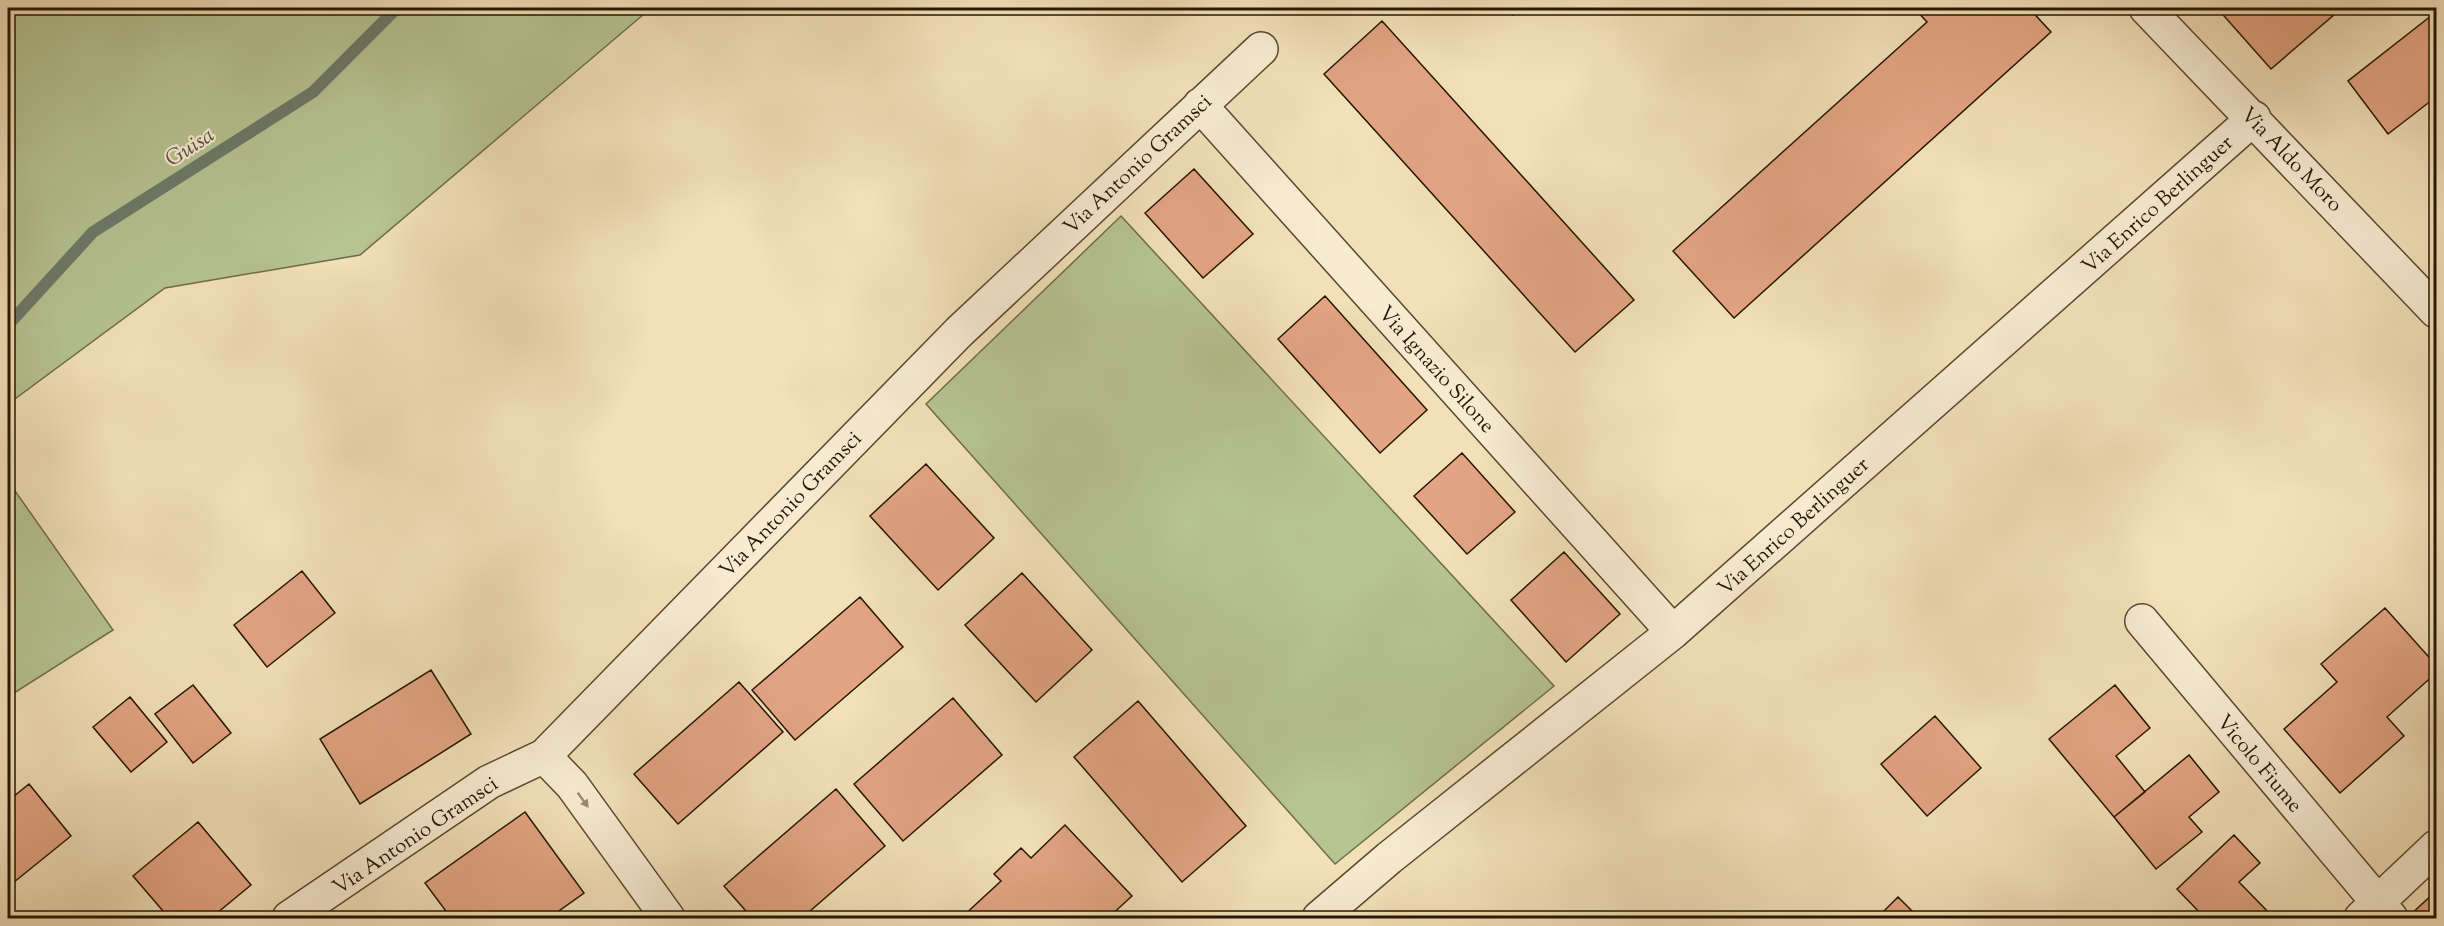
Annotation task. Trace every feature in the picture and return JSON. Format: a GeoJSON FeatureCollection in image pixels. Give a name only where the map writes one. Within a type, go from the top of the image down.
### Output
{"type":"FeatureCollection","features":[{"type":"Feature","properties":{"kind":"street","name":"Via Aldo Moro"},"geometry":{"type":"LineString","coordinates":[[2146,8],[2254,118],[2436,311]]}},
{"type":"Feature","properties":{"kind":"street","name":"Via Antonio Gramsci"},"geometry":{"type":"LineString","coordinates":[[289,918],[489,782],[544,756],[959,332],[1261,49]]}},
{"type":"Feature","properties":{"kind":"street","name":"Via Ignazio Silone"},"geometry":{"type":"LineString","coordinates":[[1200,105],[1673,632]]}},
{"type":"Feature","properties":{"kind":"street","name":"Via Enrico Berlinguer"},"geometry":{"type":"LineString","coordinates":[[1319,918],[1364,878],[1673,632],[2254,118]]}},
{"type":"Feature","properties":{"kind":"street","name":"Vicolo Fiume"},"geometry":{"type":"LineString","coordinates":[[2142,621],[2377,914]]}},
{"type":"Feature","properties":{"kind":"street"},"geometry":{"type":"LineString","coordinates":[[544,756],[572,785],[668,918]]}},
{"type":"Feature","properties":{"kind":"street"},"geometry":{"type":"LineString","coordinates":[[2377,914],[2436,848]]}},
{"type":"Feature","properties":{"kind":"green space"},"geometry":{"type":"Polygon","coordinates":[[[8,8],[651,8],[360,255],[165,288],[8,404],[8,8]]]}},
{"type":"Feature","properties":{"kind":"green space"},"geometry":{"type":"Polygon","coordinates":[[[1121,216],[1554,686],[1335,864],[926,404],[1121,216]]]}},
{"type":"Feature","properties":{"kind":"green space"},"geometry":{"type":"Polygon","coordinates":[[[8,481],[113,630],[8,697],[8,481]]]}},
{"type":"Feature","properties":{"kind":"building"},"geometry":{"type":"Polygon","coordinates":[[[1506,8],[1522,8],[1513,15],[1506,8]]]}},
{"type":"Feature","properties":{"kind":"building"},"geometry":{"type":"Polygon","coordinates":[[[1914,8],[2029,8],[2051,32],[1734,318],[1673,251],[1927,22],[1914,8]]]}},
{"type":"Feature","properties":{"kind":"building"},"geometry":{"type":"Polygon","coordinates":[[[2217,8],[2342,8],[2271,69],[2217,8]]]}},
{"type":"Feature","properties":{"kind":"building"},"geometry":{"type":"Polygon","coordinates":[[[2436,12],[2436,97],[2388,134],[2348,81],[2436,12]]]}},
{"type":"Feature","properties":{"kind":"building"},"geometry":{"type":"Polygon","coordinates":[[[1382,21],[1634,300],[1575,352],[1324,74],[1382,21]]]}},
{"type":"Feature","properties":{"kind":"building"},"geometry":{"type":"Polygon","coordinates":[[[1194,169],[1253,234],[1203,278],[1145,213],[1194,169]]]}},
{"type":"Feature","properties":{"kind":"building"},"geometry":{"type":"Polygon","coordinates":[[[1325,296],[1427,410],[1380,453],[1278,339],[1325,296]]]}},
{"type":"Feature","properties":{"kind":"building"},"geometry":{"type":"Polygon","coordinates":[[[1462,453],[1515,512],[1467,554],[1414,496],[1462,453]]]}},
{"type":"Feature","properties":{"kind":"building"},"geometry":{"type":"Polygon","coordinates":[[[926,464],[994,538],[938,590],[870,516],[926,464]]]}},
{"type":"Feature","properties":{"kind":"building"},"geometry":{"type":"Polygon","coordinates":[[[1564,552],[1620,614],[1566,662],[1511,600],[1564,552]]]}},
{"type":"Feature","properties":{"kind":"building"},"geometry":{"type":"Polygon","coordinates":[[[302,571],[335,613],[267,667],[234,625],[302,571]]]}},
{"type":"Feature","properties":{"kind":"building"},"geometry":{"type":"Polygon","coordinates":[[[1022,573],[1092,650],[1036,702],[965,625],[1022,573]]]}},
{"type":"Feature","properties":{"kind":"building"},"geometry":{"type":"Polygon","coordinates":[[[860,597],[903,647],[795,740],[752,690],[860,597]]]}},
{"type":"Feature","properties":{"kind":"building"},"geometry":{"type":"Polygon","coordinates":[[[2385,608],[2436,665],[2436,673],[2387,717],[2404,736],[2340,793],[2284,729],[2337,682],[2321,664],[2385,608]]]}},
{"type":"Feature","properties":{"kind":"building"},"geometry":{"type":"Polygon","coordinates":[[[431,670],[471,734],[360,804],[320,739],[431,670]]]}},
{"type":"Feature","properties":{"kind":"building"},"geometry":{"type":"Polygon","coordinates":[[[739,682],[783,732],[678,824],[634,774],[739,682]]]}},
{"type":"Feature","properties":{"kind":"building"},"geometry":{"type":"Polygon","coordinates":[[[193,685],[231,733],[193,763],[155,714],[193,685]]]}},
{"type":"Feature","properties":{"kind":"building"},"geometry":{"type":"Polygon","coordinates":[[[2115,685],[2150,728],[2116,756],[2145,792],[2114,817],[2049,739],[2115,685]]]}},
{"type":"Feature","properties":{"kind":"building"},"geometry":{"type":"Polygon","coordinates":[[[130,697],[167,742],[131,772],[93,727],[130,697]]]}},
{"type":"Feature","properties":{"kind":"building"},"geometry":{"type":"Polygon","coordinates":[[[953,698],[1002,755],[903,841],[854,784],[953,698]]]}},
{"type":"Feature","properties":{"kind":"building"},"geometry":{"type":"Polygon","coordinates":[[[1138,701],[1246,826],[1182,882],[1074,757],[1138,701]]]}},
{"type":"Feature","properties":{"kind":"building"},"geometry":{"type":"Polygon","coordinates":[[[1935,716],[1981,768],[1927,816],[1881,764],[1935,716]]]}},
{"type":"Feature","properties":{"kind":"building"},"geometry":{"type":"Polygon","coordinates":[[[2189,755],[2219,792],[2189,817],[2202,832],[2156,869],[2114,817],[2189,755]]]}},
{"type":"Feature","properties":{"kind":"building"},"geometry":{"type":"Polygon","coordinates":[[[29,784],[71,836],[8,887],[8,801],[29,784]]]}},
{"type":"Feature","properties":{"kind":"building"},"geometry":{"type":"Polygon","coordinates":[[[836,789],[885,846],[802,918],[752,918],[724,886],[836,789]]]}},
{"type":"Feature","properties":{"kind":"building"},"geometry":{"type":"Polygon","coordinates":[[[525,812],[584,893],[549,918],[451,918],[425,883],[525,812]]]}},
{"type":"Feature","properties":{"kind":"building"},"geometry":{"type":"Polygon","coordinates":[[[198,822],[251,885],[211,918],[169,918],[133,876],[198,822]]]}},
{"type":"Feature","properties":{"kind":"building"},"geometry":{"type":"Polygon","coordinates":[[[1065,825],[1132,896],[1108,918],[961,918],[1001,881],[994,874],[1021,848],[1031,858],[1065,825]]]}},
{"type":"Feature","properties":{"kind":"building"},"geometry":{"type":"Polygon","coordinates":[[[2234,835],[2260,863],[2239,882],[2274,918],[2205,918],[2177,889],[2234,835]]]}},
{"type":"Feature","properties":{"kind":"building"},"geometry":{"type":"Polygon","coordinates":[[[2436,891],[2436,918],[2407,918],[2436,891]]]}},
{"type":"Feature","properties":{"kind":"building"},"geometry":{"type":"Polygon","coordinates":[[[1898,897],[1919,918],[1877,918],[1898,897]]]}},
{"type":"Feature","properties":{"kind":"waterway","name":"Guisa"},"geometry":{"type":"LineString","coordinates":[[8,325],[93,232],[313,92],[397,8]]}}]}
